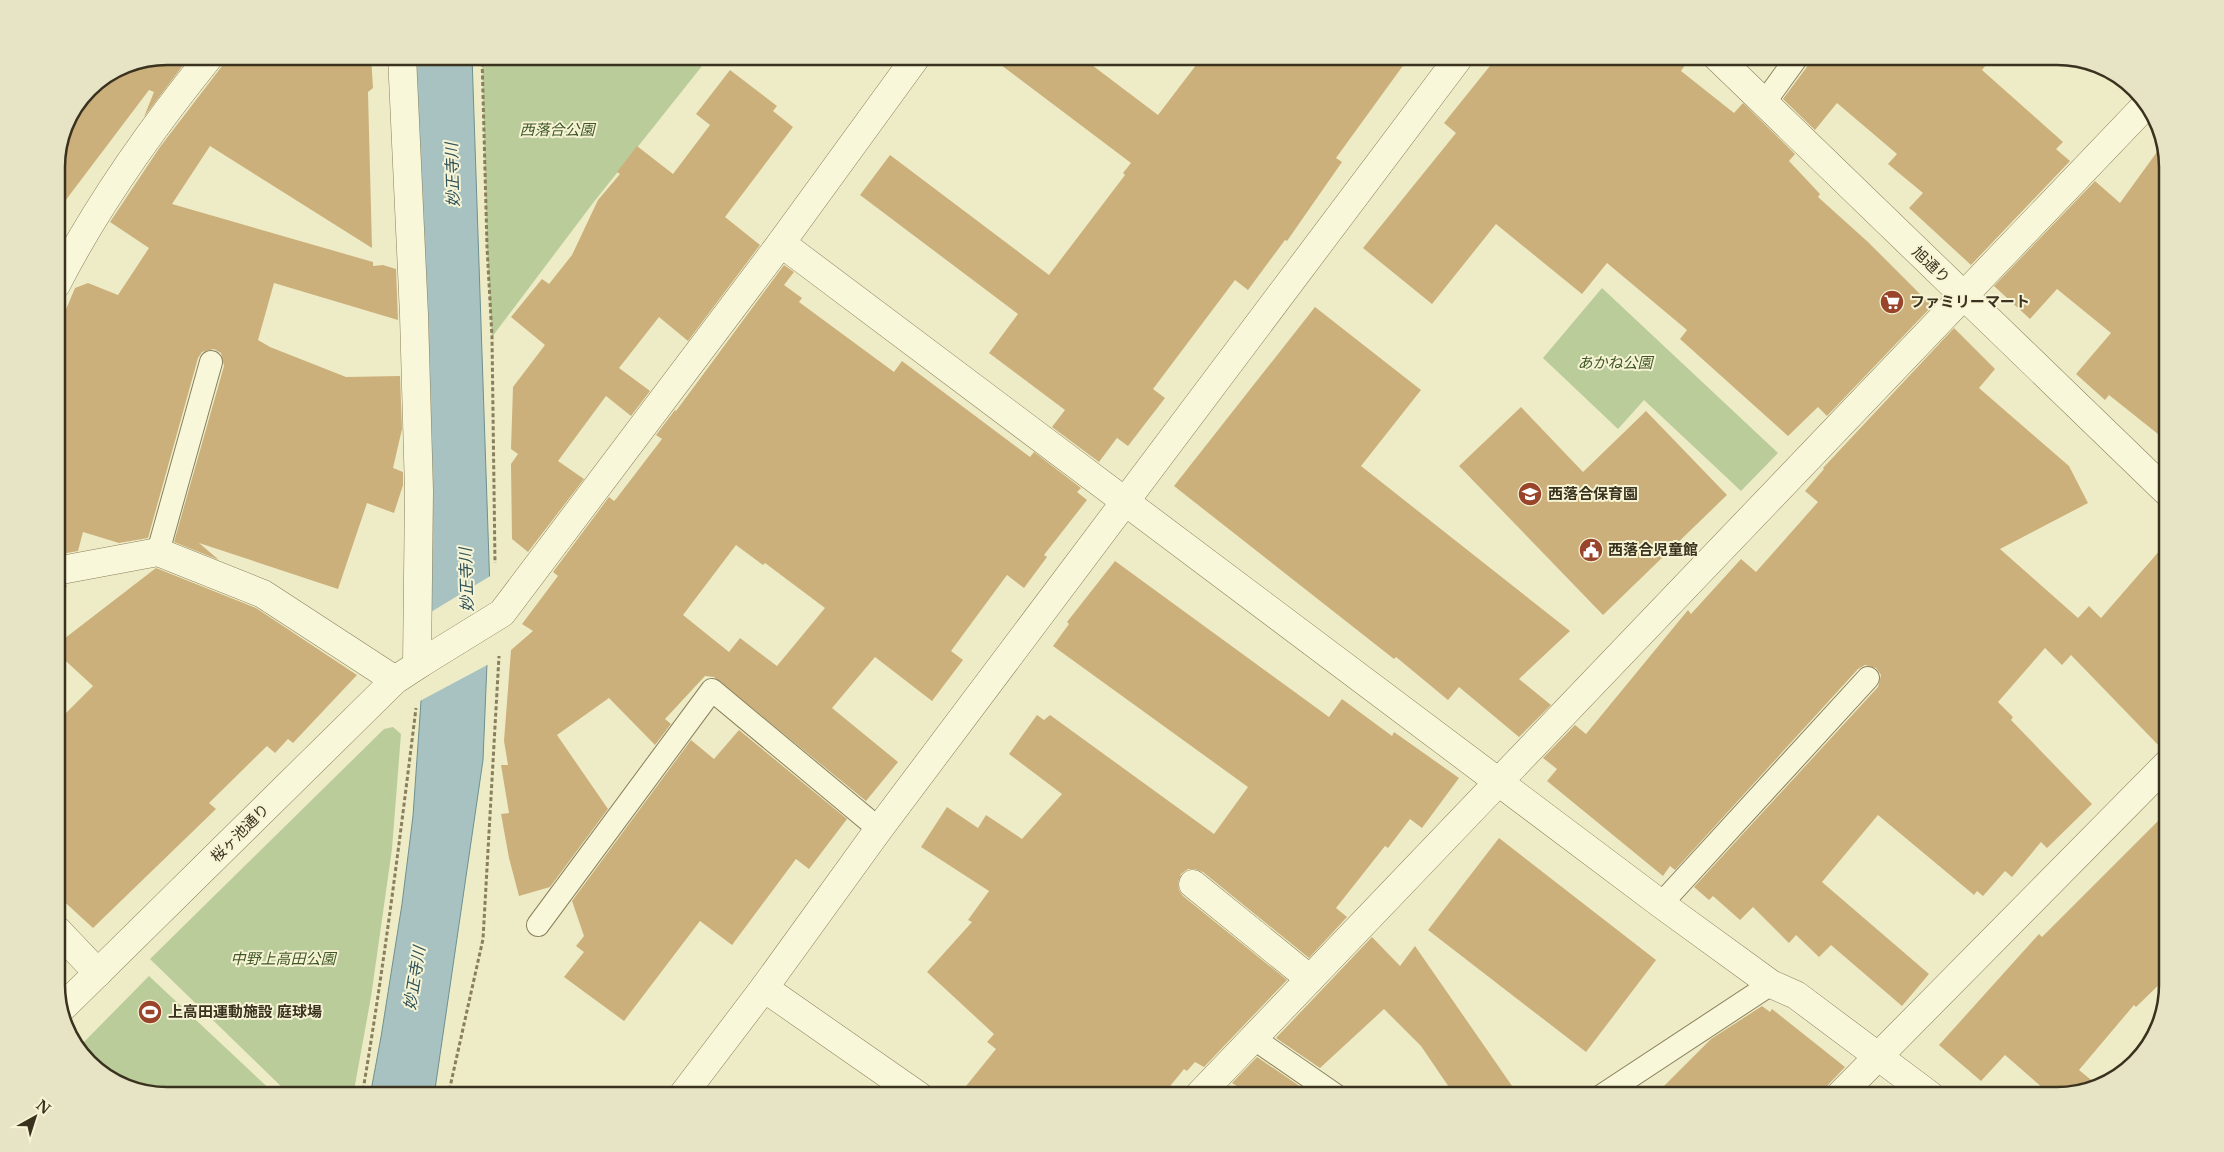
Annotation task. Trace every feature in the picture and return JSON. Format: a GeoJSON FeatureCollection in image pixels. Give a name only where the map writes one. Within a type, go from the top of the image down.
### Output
{"type":"FeatureCollection","features":[{"type":"Feature","properties":{"kind":"street"},"geometry":{"type":"LineString","coordinates":[[65,270],[110,195],[164,114],[203,65]]}},
{"type":"Feature","properties":{"kind":"street"},"geometry":{"type":"LineString","coordinates":[[402,65],[414,315],[419,491],[419,664]]}},
{"type":"Feature","properties":{"kind":"street"},"geometry":{"type":"LineString","coordinates":[[496,617],[781,243],[910,65]]}},
{"type":"Feature","properties":{"kind":"street"},"geometry":{"type":"LineString","coordinates":[[689,1087],[764,988],[879,829],[1453,65]]}},
{"type":"Feature","properties":{"kind":"street","name":"旭通り"},"geometry":{"type":"LineString","coordinates":[[1725,65],[1963,297],[2159,484]]}},
{"type":"Feature","properties":{"kind":"street"},"geometry":{"type":"LineString","coordinates":[[1207,1087],[1497,780],[2142,110]]}},
{"type":"Feature","properties":{"kind":"street"},"geometry":{"type":"LineString","coordinates":[[781,243],[1125,504],[1661,904],[1771,984],[1796,995],[1919,1087]]}},
{"type":"Feature","properties":{"kind":"street"},"geometry":{"type":"LineString","coordinates":[[65,569],[158,552],[263,594],[395,680]]}},
{"type":"Feature","properties":{"kind":"street","name":"桜ヶ池通り"},"geometry":{"type":"LineString","coordinates":[[67,1003],[395,680],[496,617]]}},
{"type":"Feature","properties":{"kind":"street"},"geometry":{"type":"LineString","coordinates":[[1848,1087],[2159,773]]}},
{"type":"Feature","properties":{"kind":"street"},"geometry":{"type":"LineString","coordinates":[[1193,884],[1310,979]]}},
{"type":"Feature","properties":{"kind":"street"},"geometry":{"type":"LineString","coordinates":[[65,939],[98,973]]}},
{"type":"Feature","properties":{"kind":"street"},"geometry":{"type":"LineString","coordinates":[[764,988],[906,1087]]}},
{"type":"Feature","properties":{"kind":"lane"},"geometry":{"type":"LineString","coordinates":[[1764,103],[1791,65]]}},
{"type":"Feature","properties":{"kind":"lane"},"geometry":{"type":"LineString","coordinates":[[158,552],[211,362]]}},
{"type":"Feature","properties":{"kind":"lane"},"geometry":{"type":"LineString","coordinates":[[1661,904],[1868,678]]}},
{"type":"Feature","properties":{"kind":"lane"},"geometry":{"type":"LineString","coordinates":[[538,925],[712,690],[879,829]]}},
{"type":"Feature","properties":{"kind":"lane"},"geometry":{"type":"LineString","coordinates":[[1615,1087],[1771,984]]}},
{"type":"Feature","properties":{"kind":"lane"},"geometry":{"type":"LineString","coordinates":[[1253,1038],[1324,1087]]}},
{"type":"Feature","properties":{"kind":"path"},"geometry":{"type":"LineString","coordinates":[[450,1087],[483,939],[496,617],[492,337],[482,65]]}},
{"type":"Feature","properties":{"kind":"path"},"geometry":{"type":"LineString","coordinates":[[363,1087],[399,852],[419,664]]}},
{"type":"Feature","properties":{"kind":"green space","name":"西落合公園"},"geometry":{"type":"Polygon","coordinates":[[[482,65],[703,65],[593,203],[492,337],[487,247],[482,65]]]}},
{"type":"Feature","properties":{"kind":"green space","name":"あかね公園"},"geometry":{"type":"Polygon","coordinates":[[[1602,288],[1778,453],[1741,491],[1644,400],[1618,429],[1543,358],[1602,288]]]}},
{"type":"Feature","properties":{"kind":"green space","name":"中野上高田公園"},"geometry":{"type":"Polygon","coordinates":[[[393,727],[401,734],[392,849],[371,997],[355,1087],[282,1087],[150,959],[384,729],[393,727]]]}},
{"type":"Feature","properties":{"kind":"green space","name":"上高田運動施設 庭球場"},"geometry":{"type":"Polygon","coordinates":[[[149,976],[267,1087],[161,1087],[134,1082],[110,1070],[83,1043],[149,976]]]}},
{"type":"Feature","properties":{"kind":"water","name":"妙正寺川"},"geometry":{"type":"Polygon","coordinates":[[[411,65],[472,65],[490,591],[483,760],[435,1087],[372,1087],[402,904],[413,816],[421,701],[411,65]]]}},
{"type":"Feature","properties":{"kind":"pier"},"geometry":{"type":"Polygon","coordinates":[[[492,575],[491,663],[418,702],[421,618],[492,575]]]}},
{"type":"Feature","properties":{"kind":"building"},"geometry":{"type":"Polygon","coordinates":[[[183,65],[144,117],[154,92],[149,90],[65,201],[65,161],[68,141],[79,116],[90,100],[110,82],[134,70],[154,66],[183,65]]]}},
{"type":"Feature","properties":{"kind":"building"},"geometry":{"type":"Polygon","coordinates":[[[372,65],[373,88],[368,92],[372,248],[210,146],[172,204],[373,262],[373,266],[383,265],[396,269],[398,320],[274,283],[258,340],[270,347],[346,377],[400,376],[402,429],[393,468],[403,472],[403,485],[394,513],[367,503],[338,589],[199,543],[219,560],[174,542],[224,366],[221,353],[214,349],[202,352],[198,358],[148,538],[119,543],[83,532],[78,551],[65,553],[65,312],[75,288],[88,283],[118,295],[149,248],[110,222],[160,147],[222,66],[372,65]]]}},
{"type":"Feature","properties":{"kind":"building"},"geometry":{"type":"Polygon","coordinates":[[[1001,65],[1092,65],[1158,115],[1196,65],[1403,65],[1336,158],[1342,162],[1287,241],[1285,240],[1248,290],[1235,280],[1153,389],[1165,398],[1128,446],[1117,438],[1099,462],[1052,427],[1065,410],[989,353],[1018,314],[860,195],[890,155],[1049,275],[1125,175],[1123,173],[1131,163],[1001,65]]]}},
{"type":"Feature","properties":{"kind":"building"},"geometry":{"type":"Polygon","coordinates":[[[1491,65],[1685,65],[1681,71],[1734,113],[1743,103],[1795,154],[1789,161],[1820,194],[1818,197],[1868,242],[1932,306],[1827,416],[1818,407],[1788,436],[1680,339],[1687,330],[1607,263],[1582,294],[1496,224],[1432,304],[1363,248],[1456,133],[1444,123],[1491,65]]]}},
{"type":"Feature","properties":{"kind":"building"},"geometry":{"type":"Polygon","coordinates":[[[1808,65],[1986,65],[1982,70],[2063,142],[2056,149],[2070,161],[1971,265],[1909,208],[1923,193],[1888,164],[1897,154],[1837,103],[1815,130],[1783,99],[1808,65]]]}},
{"type":"Feature","properties":{"kind":"building"},"geometry":{"type":"Polygon","coordinates":[[[730,70],[777,106],[773,111],[793,127],[725,217],[760,245],[688,341],[659,317],[619,368],[650,391],[631,416],[606,396],[558,461],[584,479],[528,552],[512,539],[511,464],[518,454],[511,449],[513,387],[545,345],[511,317],[542,279],[549,284],[572,255],[598,200],[620,174],[617,172],[637,146],[673,174],[710,125],[696,114],[730,70]]]}},
{"type":"Feature","properties":{"kind":"building"},"geometry":{"type":"Polygon","coordinates":[[[2158,151],[2159,435],[2109,395],[2105,400],[2076,374],[2111,333],[2057,289],[2030,319],[1994,286],[2095,181],[2120,203],[2158,151]]]}},
{"type":"Feature","properties":{"kind":"building"},"geometry":{"type":"Polygon","coordinates":[[[784,265],[794,272],[784,285],[802,298],[799,302],[894,372],[902,361],[1030,457],[1034,452],[1081,488],[1077,492],[1087,500],[1044,555],[1047,557],[1024,588],[1007,575],[951,651],[963,660],[932,701],[875,657],[832,708],[898,762],[866,801],[714,677],[705,676],[665,719],[671,724],[655,745],[609,698],[557,735],[608,809],[550,887],[519,896],[509,858],[501,814],[509,813],[501,765],[508,765],[504,741],[511,650],[533,631],[522,624],[558,576],[553,572],[609,497],[614,501],[616,499],[662,439],[656,435],[676,411],[784,265]],[[736,545],[683,615],[729,652],[740,638],[777,666],[825,608],[765,563],[763,565],[736,545]]]}},
{"type":"Feature","properties":{"kind":"building"},"geometry":{"type":"Polygon","coordinates":[[[1315,307],[1421,390],[1361,466],[1570,631],[1519,679],[1551,705],[1519,737],[1459,687],[1448,700],[1396,657],[1394,659],[1174,486],[1315,307]]]}},
{"type":"Feature","properties":{"kind":"building"},"geometry":{"type":"Polygon","coordinates":[[[1954,328],[1995,369],[1979,388],[2069,466],[2088,503],[2000,549],[2078,618],[2089,606],[2101,618],[2159,551],[2159,746],[2071,655],[2062,665],[2045,648],[1998,702],[2013,717],[2011,720],[2092,804],[2047,848],[2041,842],[2012,877],[2005,871],[1983,896],[1977,891],[1974,895],[1878,815],[1822,882],[1929,974],[1902,1006],[1831,945],[1819,957],[1796,935],[1789,943],[1753,907],[1740,920],[1713,896],[1709,900],[1694,887],[1878,687],[1881,675],[1876,668],[1865,665],[1858,669],[1675,870],[1670,866],[1663,876],[1547,781],[1557,769],[1543,758],[1575,725],[1586,734],[1688,610],[1691,614],[1741,559],[1756,572],[1818,502],[1805,491],[1823,468],[1954,328]]]}},
{"type":"Feature","properties":{"kind":"building"},"geometry":{"type":"Polygon","coordinates":[[[1521,407],[1583,472],[1646,411],[1727,495],[1603,615],[1459,466],[1521,407]]]}},
{"type":"Feature","properties":{"kind":"building"},"geometry":{"type":"Polygon","coordinates":[[[1115,561],[1329,717],[1342,699],[1392,736],[1394,732],[1459,778],[1422,828],[1410,819],[1388,848],[1385,846],[1336,908],[1347,917],[1309,958],[1203,872],[1188,869],[1181,874],[1178,882],[1179,890],[1183,896],[1287,980],[1204,1067],[1195,1062],[1187,1071],[1184,1069],[1169,1087],[965,1087],[996,1049],[987,1042],[994,1034],[927,972],[972,922],[968,920],[989,891],[921,847],[947,807],[978,828],[986,815],[1022,839],[1062,794],[1009,754],[1037,715],[1044,720],[1050,715],[1214,834],[1248,787],[1053,646],[1069,624],[1067,622],[1115,561]]]}},
{"type":"Feature","properties":{"kind":"building"},"geometry":{"type":"Polygon","coordinates":[[[156,568],[256,608],[357,675],[293,743],[288,739],[275,753],[267,746],[209,803],[216,809],[93,928],[65,902],[65,714],[93,686],[65,660],[65,638],[156,568]]]}},
{"type":"Feature","properties":{"kind":"building"},"geometry":{"type":"Polygon","coordinates":[[[739,730],[847,819],[809,869],[796,859],[732,945],[700,921],[624,1021],[564,977],[584,952],[576,946],[584,936],[572,901],[691,740],[714,759],[739,730]]]}},
{"type":"Feature","properties":{"kind":"building"},"geometry":{"type":"Polygon","coordinates":[[[2159,820],[2159,985],[2136,1007],[2134,1005],[2079,1070],[2092,1081],[2070,1086],[2042,1087],[2005,1055],[1981,1081],[1939,1045],[2039,934],[2042,937],[2159,820]]]}},
{"type":"Feature","properties":{"kind":"building"},"geometry":{"type":"Polygon","coordinates":[[[1499,838],[1656,960],[1586,1052],[1428,930],[1499,838]]]}},
{"type":"Feature","properties":{"kind":"building"},"geometry":{"type":"Polygon","coordinates":[[[1372,937],[1400,966],[1415,946],[1513,1087],[1449,1087],[1421,1046],[1384,1009],[1320,1068],[1276,1038],[1372,937]]]}},
{"type":"Feature","properties":{"kind":"building"},"geometry":{"type":"Polygon","coordinates":[[[1762,1006],[1770,1012],[1772,1009],[1845,1067],[1827,1087],[1663,1087],[1711,1039],[1762,1006]]]}},
{"type":"Feature","properties":{"kind":"building"},"geometry":{"type":"Polygon","coordinates":[[[1257,1057],[1301,1087],[1239,1087],[1232,1083],[1257,1057]]]}},
{"type":"Feature","properties":{"kind":"place","name":"ファミリーマート"},"geometry":{"type":"Point","coordinates":[1892,302]}},
{"type":"Feature","properties":{"kind":"place","name":"西落合保育園"},"geometry":{"type":"Point","coordinates":[1530,494]}},
{"type":"Feature","properties":{"kind":"place","name":"西落合児童館"},"geometry":{"type":"Point","coordinates":[1591,550]}},
{"type":"Feature","properties":{"kind":"place","name":"上高田運動施設 庭球場"},"geometry":{"type":"Point","coordinates":[150,1012]}}]}
